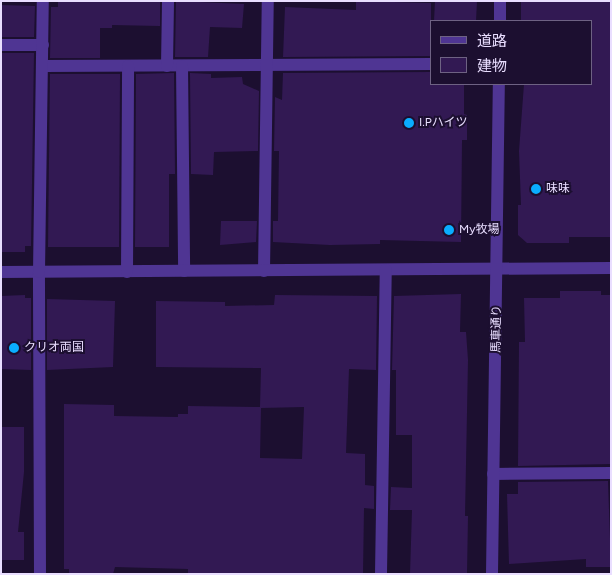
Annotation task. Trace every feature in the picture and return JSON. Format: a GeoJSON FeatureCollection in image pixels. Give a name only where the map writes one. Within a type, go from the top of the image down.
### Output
{"type":"FeatureCollection","features":[{"type":"Feature","properties":{"kind":"street"},"geometry":{"type":"LineString","coordinates":[[40,574],[39,272],[43,1]]}},
{"type":"Feature","properties":{"kind":"street"},"geometry":{"type":"LineString","coordinates":[[167,66],[168,1]]}},
{"type":"Feature","properties":{"kind":"street"},"geometry":{"type":"LineString","coordinates":[[264,270],[268,1]]}},
{"type":"Feature","properties":{"kind":"street"},"geometry":{"type":"LineString","coordinates":[[500,1],[500,20]]}},
{"type":"Feature","properties":{"kind":"street"},"geometry":{"type":"LineString","coordinates":[[1,45],[43,45]]}},
{"type":"Feature","properties":{"kind":"street"},"geometry":{"type":"LineString","coordinates":[[43,66],[430,64]]}},
{"type":"Feature","properties":{"kind":"street"},"geometry":{"type":"LineString","coordinates":[[128,66],[128,272]]}},
{"type":"Feature","properties":{"kind":"street"},"geometry":{"type":"LineString","coordinates":[[182,66],[184,271]]}},
{"type":"Feature","properties":{"kind":"street","name":"馬車通り"},"geometry":{"type":"LineString","coordinates":[[492,574],[500,85]]}},
{"type":"Feature","properties":{"kind":"street"},"geometry":{"type":"LineString","coordinates":[[1,272],[611,268]]}},
{"type":"Feature","properties":{"kind":"street"},"geometry":{"type":"LineString","coordinates":[[381,574],[386,270]]}},
{"type":"Feature","properties":{"kind":"street"},"geometry":{"type":"LineString","coordinates":[[493,474],[611,473]]}},
{"type":"Feature","properties":{"kind":"building"},"geometry":{"type":"Polygon","coordinates":[[[58,1],[160,1],[160,26],[112,25],[112,28],[100,28],[100,58],[50,58],[51,7],[58,7],[58,1]]]}},
{"type":"Feature","properties":{"kind":"building"},"geometry":{"type":"Polygon","coordinates":[[[176,1],[244,4],[242,28],[210,27],[208,57],[175,57],[176,1]]]}},
{"type":"Feature","properties":{"kind":"building"},"geometry":{"type":"Polygon","coordinates":[[[356,1],[431,3],[430,56],[283,57],[285,7],[356,10],[356,1]]]}},
{"type":"Feature","properties":{"kind":"building"},"geometry":{"type":"Polygon","coordinates":[[[435,1],[477,1],[476,20],[434,20],[435,1]]]}},
{"type":"Feature","properties":{"kind":"building"},"geometry":{"type":"Polygon","coordinates":[[[521,1],[611,1],[611,237],[569,237],[569,243],[527,243],[518,235],[518,205],[521,205],[519,151],[524,85],[592,85],[592,20],[521,20],[521,1]]]}},
{"type":"Feature","properties":{"kind":"building"},"geometry":{"type":"Polygon","coordinates":[[[1,5],[35,6],[34,37],[1,37],[1,5]]]}},
{"type":"Feature","properties":{"kind":"building"},"geometry":{"type":"Polygon","coordinates":[[[1,53],[34,53],[31,246],[25,246],[25,252],[1,252],[1,53]]]}},
{"type":"Feature","properties":{"kind":"building"},"geometry":{"type":"Polygon","coordinates":[[[430,72],[430,85],[464,85],[464,114],[467,115],[467,140],[462,140],[461,242],[380,240],[380,244],[330,245],[273,242],[273,221],[278,221],[279,151],[274,151],[275,97],[282,100],[283,73],[430,72]]]}},
{"type":"Feature","properties":{"kind":"building"},"geometry":{"type":"Polygon","coordinates":[[[174,73],[175,174],[169,174],[169,247],[135,247],[136,74],[174,73]]]}},
{"type":"Feature","properties":{"kind":"building"},"geometry":{"type":"Polygon","coordinates":[[[190,73],[211,74],[211,78],[242,77],[243,84],[259,91],[258,151],[214,152],[213,175],[191,174],[190,73]]]}},
{"type":"Feature","properties":{"kind":"building"},"geometry":{"type":"Polygon","coordinates":[[[50,74],[120,74],[119,247],[48,247],[50,74]]]}},
{"type":"Feature","properties":{"kind":"building"},"geometry":{"type":"Polygon","coordinates":[[[221,221],[257,221],[256,242],[220,245],[221,221]]]}},
{"type":"Feature","properties":{"kind":"building"},"geometry":{"type":"Polygon","coordinates":[[[560,291],[601,291],[601,295],[611,295],[611,464],[518,466],[519,342],[525,342],[524,298],[560,298],[560,291]]]}},
{"type":"Feature","properties":{"kind":"building"},"geometry":{"type":"Polygon","coordinates":[[[461,294],[460,332],[466,332],[468,360],[465,516],[468,516],[467,574],[410,574],[412,510],[390,510],[391,487],[412,488],[412,435],[396,435],[396,370],[392,370],[394,296],[461,294]]]}},
{"type":"Feature","properties":{"kind":"building"},"geometry":{"type":"Polygon","coordinates":[[[25,295],[25,298],[31,298],[31,370],[1,369],[1,296],[25,295]]]}},
{"type":"Feature","properties":{"kind":"building"},"geometry":{"type":"Polygon","coordinates":[[[275,295],[377,296],[376,370],[349,369],[346,453],[365,454],[365,485],[374,486],[374,509],[364,508],[363,574],[188,574],[188,569],[115,567],[113,574],[69,574],[69,569],[64,569],[64,404],[114,405],[114,416],[178,417],[178,414],[188,414],[188,406],[260,407],[261,368],[156,367],[156,301],[225,302],[225,306],[274,305],[275,295]],[[304,407],[261,408],[260,458],[302,459],[304,407]]]}},
{"type":"Feature","properties":{"kind":"building"},"geometry":{"type":"Polygon","coordinates":[[[47,299],[115,301],[113,367],[47,370],[47,299]]]}},
{"type":"Feature","properties":{"kind":"building"},"geometry":{"type":"Polygon","coordinates":[[[1,427],[24,427],[24,472],[18,532],[24,532],[24,560],[1,560],[1,427]]]}},
{"type":"Feature","properties":{"kind":"building"},"geometry":{"type":"Polygon","coordinates":[[[608,481],[611,567],[586,567],[586,559],[509,564],[507,494],[518,494],[518,482],[608,481]]]}},
{"type":"Feature","properties":{"kind":"place","name":"I.Pハイツ"},"geometry":{"type":"Point","coordinates":[409,123]}},
{"type":"Feature","properties":{"kind":"place","name":"味味"},"geometry":{"type":"Point","coordinates":[536,189]}},
{"type":"Feature","properties":{"kind":"place","name":"My牧場"},"geometry":{"type":"Point","coordinates":[449,230]}},
{"type":"Feature","properties":{"kind":"place","name":"クリオ両国"},"geometry":{"type":"Point","coordinates":[14,348]}}]}
